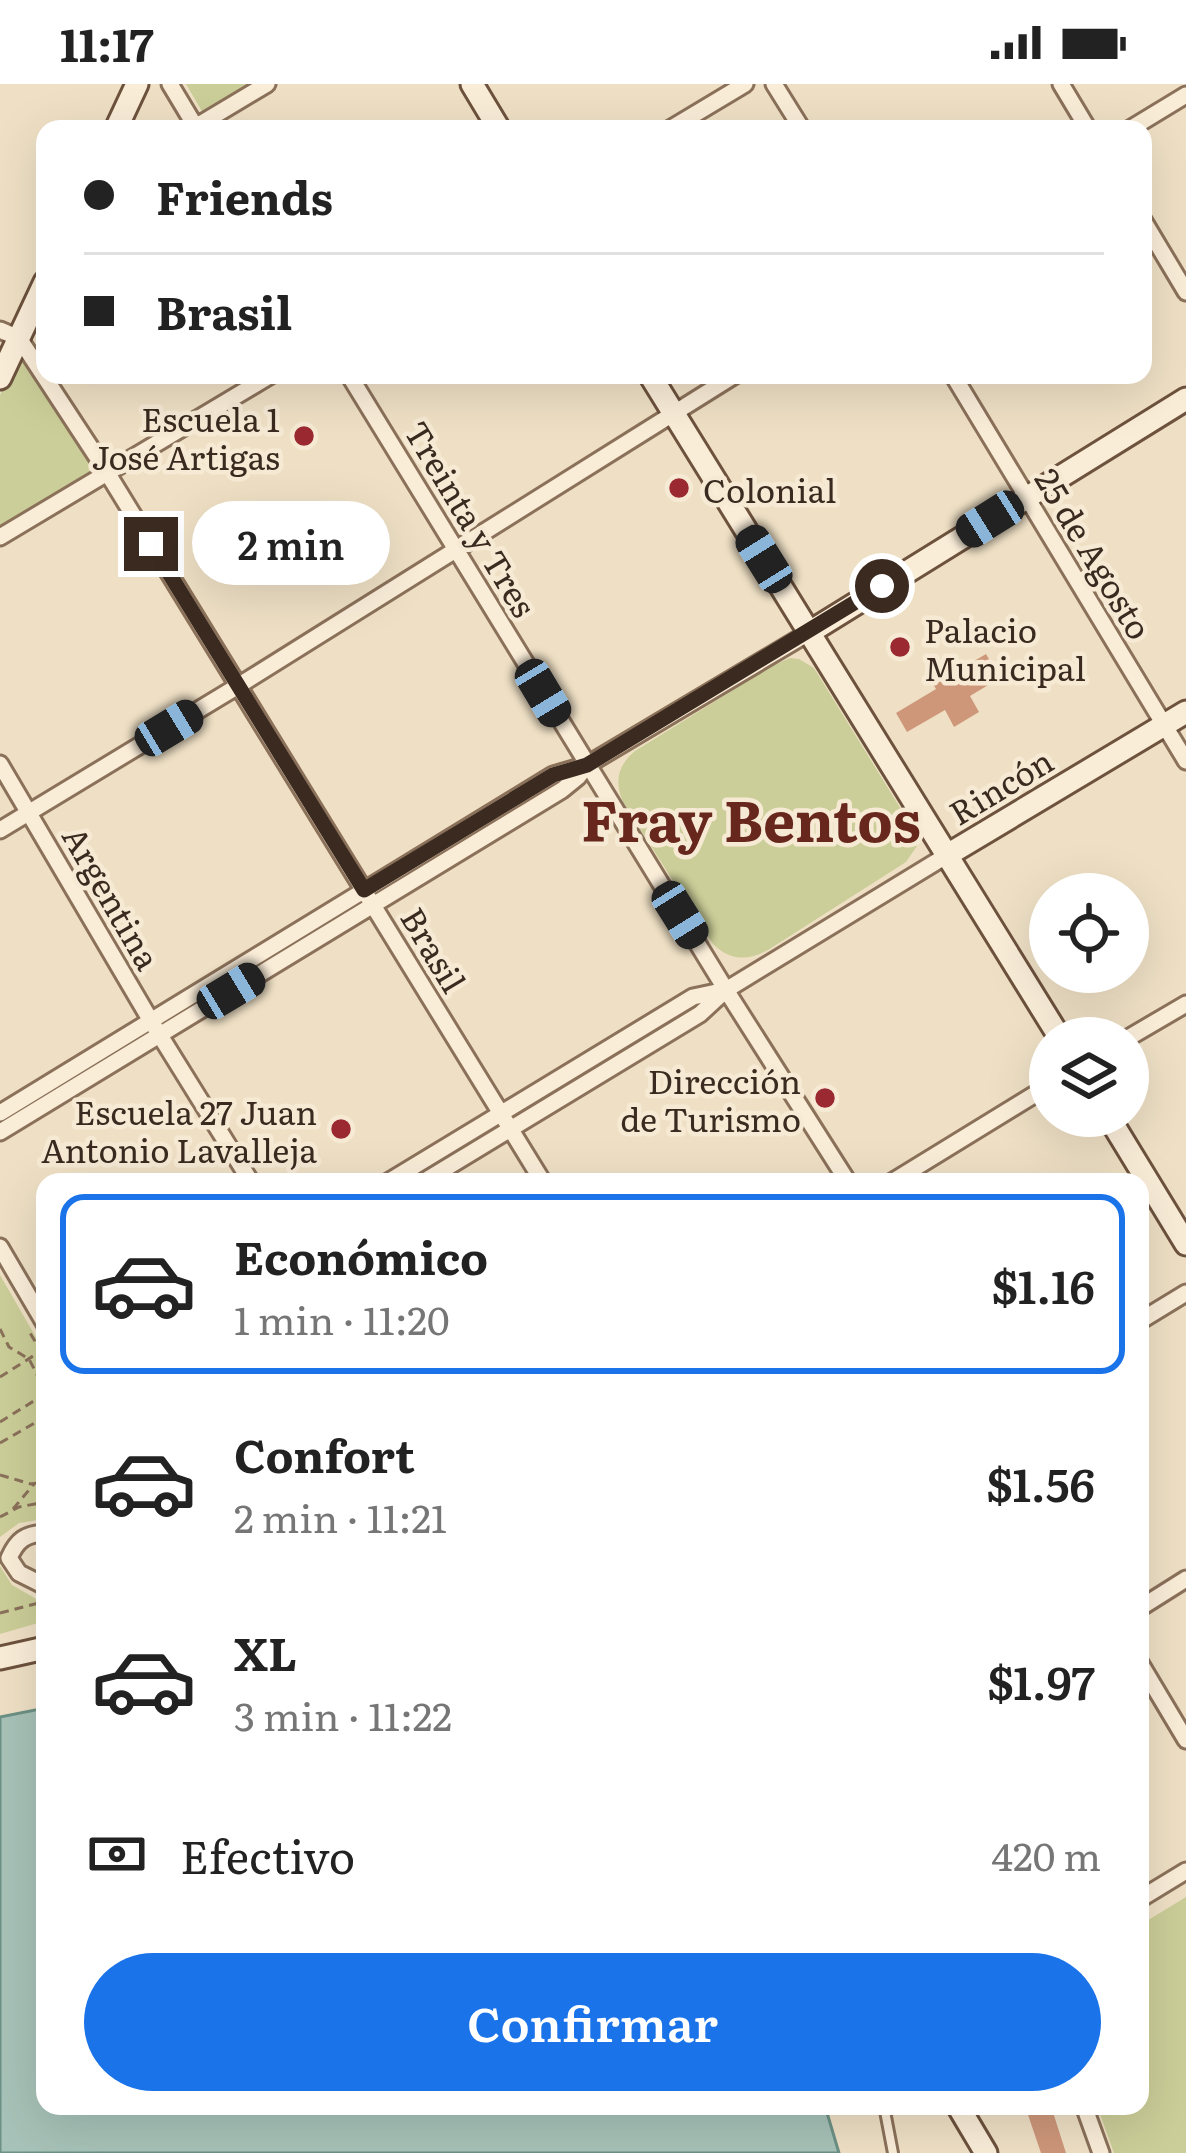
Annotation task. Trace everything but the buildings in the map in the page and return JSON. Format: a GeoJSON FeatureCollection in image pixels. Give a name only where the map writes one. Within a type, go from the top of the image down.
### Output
{"type":"FeatureCollection","features":[{"type":"Feature","properties":{"kind":"street"},"geometry":{"type":"LineString","coordinates":[[120,120],[137,84]]}},
{"type":"Feature","properties":{"kind":"street"},"geometry":{"type":"LineString","coordinates":[[170,84],[190,120]]}},
{"type":"Feature","properties":{"kind":"street"},"geometry":{"type":"LineString","coordinates":[[208,120],[267,84]]}},
{"type":"Feature","properties":{"kind":"street"},"geometry":{"type":"LineString","coordinates":[[472,84],[494,120]]}},
{"type":"Feature","properties":{"kind":"street"},"geometry":{"type":"LineString","coordinates":[[685,120],[745,84]]}},
{"type":"Feature","properties":{"kind":"street"},"geometry":{"type":"LineString","coordinates":[[774,84],[796,120]]}},
{"type":"Feature","properties":{"kind":"street"},"geometry":{"type":"LineString","coordinates":[[1061,84],[1083,120]]}},
{"type":"Feature","properties":{"kind":"street"},"geometry":{"type":"LineString","coordinates":[[1145,120],[1186,95]]}},
{"type":"Feature","properties":{"kind":"street"},"geometry":{"type":"LineString","coordinates":[[1152,235],[1186,292]]}},
{"type":"Feature","properties":{"kind":"street"},"geometry":{"type":"LineString","coordinates":[[0,379],[10,334],[36,295]]}},
{"type":"Feature","properties":{"kind":"street","name":"Brasil"},"geometry":{"type":"LineString","coordinates":[[10,334],[36,371]]}},
{"type":"Feature","properties":{"kind":"street","name":"Brasil"},"geometry":{"type":"LineString","coordinates":[[45,384],[108,474],[537,1173]]}},
{"type":"Feature","properties":{"kind":"street"},"geometry":{"type":"LineString","coordinates":[[0,537],[256,384]]}},
{"type":"Feature","properties":{"kind":"street","name":"Treinta y Tres"},"geometry":{"type":"LineString","coordinates":[[355,384],[842,1173]]}},
{"type":"Feature","properties":{"kind":"street"},"geometry":{"type":"LineString","coordinates":[[656,384],[1047,1017]]}},
{"type":"Feature","properties":{"kind":"street"},"geometry":{"type":"LineString","coordinates":[[0,830],[721,384]]}},
{"type":"Feature","properties":{"kind":"street","name":"25 de Agosto"},"geometry":{"type":"LineString","coordinates":[[958,384],[1186,761]]}},
{"type":"Feature","properties":{"kind":"street"},"geometry":{"type":"LineString","coordinates":[[0,1132],[155,1028],[369,897],[562,790],[587,765],[1186,399]]}},
{"type":"Feature","properties":{"kind":"street","name":"Rincón"},"geometry":{"type":"LineString","coordinates":[[435,1173],[505,1121],[693,998],[726,990],[1186,712]]}},
{"type":"Feature","properties":{"kind":"street","name":"Argentina"},"geometry":{"type":"LineString","coordinates":[[0,764],[245,1173]]}},
{"type":"Feature","properties":{"kind":"street"},"geometry":{"type":"LineString","coordinates":[[1149,1026],[1186,1004]]}},
{"type":"Feature","properties":{"kind":"street"},"geometry":{"type":"LineString","coordinates":[[0,1113],[155,1028]]}},
{"type":"Feature","properties":{"kind":"street"},"geometry":{"type":"LineString","coordinates":[[907,1173],[1029,1098]]}},
{"type":"Feature","properties":{"kind":"street","name":"Rincón"},"geometry":{"type":"LineString","coordinates":[[405,1173],[505,1121]]}},
{"type":"Feature","properties":{"kind":"street"},"geometry":{"type":"LineString","coordinates":[[1121,1137],[1143,1173]]}},
{"type":"Feature","properties":{"kind":"street"},"geometry":{"type":"LineString","coordinates":[[1149,1183],[1186,1244]]}},
{"type":"Feature","properties":{"kind":"street"},"geometry":{"type":"LineString","coordinates":[[0,1247],[36,1325]]}},
{"type":"Feature","properties":{"kind":"street"},"geometry":{"type":"LineString","coordinates":[[1149,1316],[1186,1293]]}},
{"type":"Feature","properties":{"kind":"street"},"geometry":{"type":"LineString","coordinates":[[36,1534],[16,1543],[9,1558],[20,1573],[36,1581]]}},
{"type":"Feature","properties":{"kind":"street"},"geometry":{"type":"LineString","coordinates":[[1149,1602],[1186,1579]]}},
{"type":"Feature","properties":{"kind":"street"},"geometry":{"type":"LineString","coordinates":[[0,1658],[36,1650]]}},
{"type":"Feature","properties":{"kind":"street"},"geometry":{"type":"LineString","coordinates":[[1149,1678],[1186,1740]]}},
{"type":"Feature","properties":{"kind":"street"},"geometry":{"type":"LineString","coordinates":[[1149,1894],[1186,1871]]}},
{"type":"Feature","properties":{"kind":"street"},"geometry":{"type":"LineString","coordinates":[[963,2115],[986,2153]]}},
{"type":"Feature","properties":{"kind":"street"},"geometry":{"type":"LineString","coordinates":[[1087,2115],[1101,2153]]}},
{"type":"Feature","properties":{"kind":"lane"},"geometry":{"type":"LineString","coordinates":[[886,2115],[893,2153]]}},
{"type":"Feature","properties":{"kind":"path"},"geometry":{"type":"LineString","coordinates":[[0,1329],[9,1347],[28,1359],[36,1375]]}},
{"type":"Feature","properties":{"kind":"path"},"geometry":{"type":"LineString","coordinates":[[0,1377],[36,1354]]}},
{"type":"Feature","properties":{"kind":"path"},"geometry":{"type":"LineString","coordinates":[[0,1422],[36,1398]]}},
{"type":"Feature","properties":{"kind":"path"},"geometry":{"type":"LineString","coordinates":[[0,1443],[36,1422]]}},
{"type":"Feature","properties":{"kind":"path"},"geometry":{"type":"LineString","coordinates":[[0,1475],[36,1483]]}},
{"type":"Feature","properties":{"kind":"path"},"geometry":{"type":"LineString","coordinates":[[12,1511],[36,1483]]}},
{"type":"Feature","properties":{"kind":"path"},"geometry":{"type":"LineString","coordinates":[[0,1517],[36,1504]]}},
{"type":"Feature","properties":{"kind":"path"},"geometry":{"type":"LineString","coordinates":[[0,1613],[36,1603]]}},
{"type":"Feature","properties":{"kind":"green space"},"geometry":{"type":"Polygon","coordinates":[[[186,84],[250,84],[203,113],[186,84]]]}},
{"type":"Feature","properties":{"kind":"green space"},"geometry":{"type":"Polygon","coordinates":[[[24,357],[36,384],[41,384],[94,470],[0,527],[0,395],[16,361],[24,357]]]}},
{"type":"Feature","properties":{"kind":"green space"},"geometry":{"type":"Polygon","coordinates":[[[790,658],[814,668],[912,827],[917,846],[906,862],[768,950],[739,958],[713,944],[623,802],[619,774],[635,751],[790,658]]]}},
{"type":"Feature","properties":{"kind":"green space"},"geometry":{"type":"Polygon","coordinates":[[[0,1275],[36,1337],[36,1520],[19,1523],[0,1537],[0,1275]]]}},
{"type":"Feature","properties":{"kind":"green space"},"geometry":{"type":"Polygon","coordinates":[[[0,1566],[12,1585],[36,1599],[36,1624],[0,1634],[0,1566]]]}},
{"type":"Feature","properties":{"kind":"green space"},"geometry":{"type":"Polygon","coordinates":[[[1186,1897],[1186,2153],[1114,2153],[1100,2115],[1149,2115],[1149,1920],[1186,1897]]]}},
{"type":"Feature","properties":{"kind":"shaded area"},"geometry":{"type":"Polygon","coordinates":[[[36,1710],[36,2115],[828,2115],[839,2153],[0,2153],[0,1717],[36,1710]]]}},
{"type":"Feature","properties":{"kind":"place","name":"Escuela 1 José Artigas"},"geometry":{"type":"Point","coordinates":[304,436]}},
{"type":"Feature","properties":{"kind":"place","name":"Colonial"},"geometry":{"type":"Point","coordinates":[679,488]}},
{"type":"Feature","properties":{"kind":"place","name":"Palacio Municipal"},"geometry":{"type":"Point","coordinates":[900,647]}},
{"type":"Feature","properties":{"kind":"place","name":"Dirección de Turismo"},"geometry":{"type":"Point","coordinates":[825,1098]}},
{"type":"Feature","properties":{"kind":"place","name":"Escuela 27 Juan Antonio Lavalleja"},"geometry":{"type":"Point","coordinates":[341,1129]}},
{"type":"Feature","properties":{"kind":"district","name":"Fray Bentos"},"geometry":{"type":"Point","coordinates":[751,817]}},
{"type":"Feature","properties":{"kind":"route"},"geometry":{"type":"LineString","coordinates":[[151,544],[364,890],[553,775],[587,765],[882,586]]}}]}
